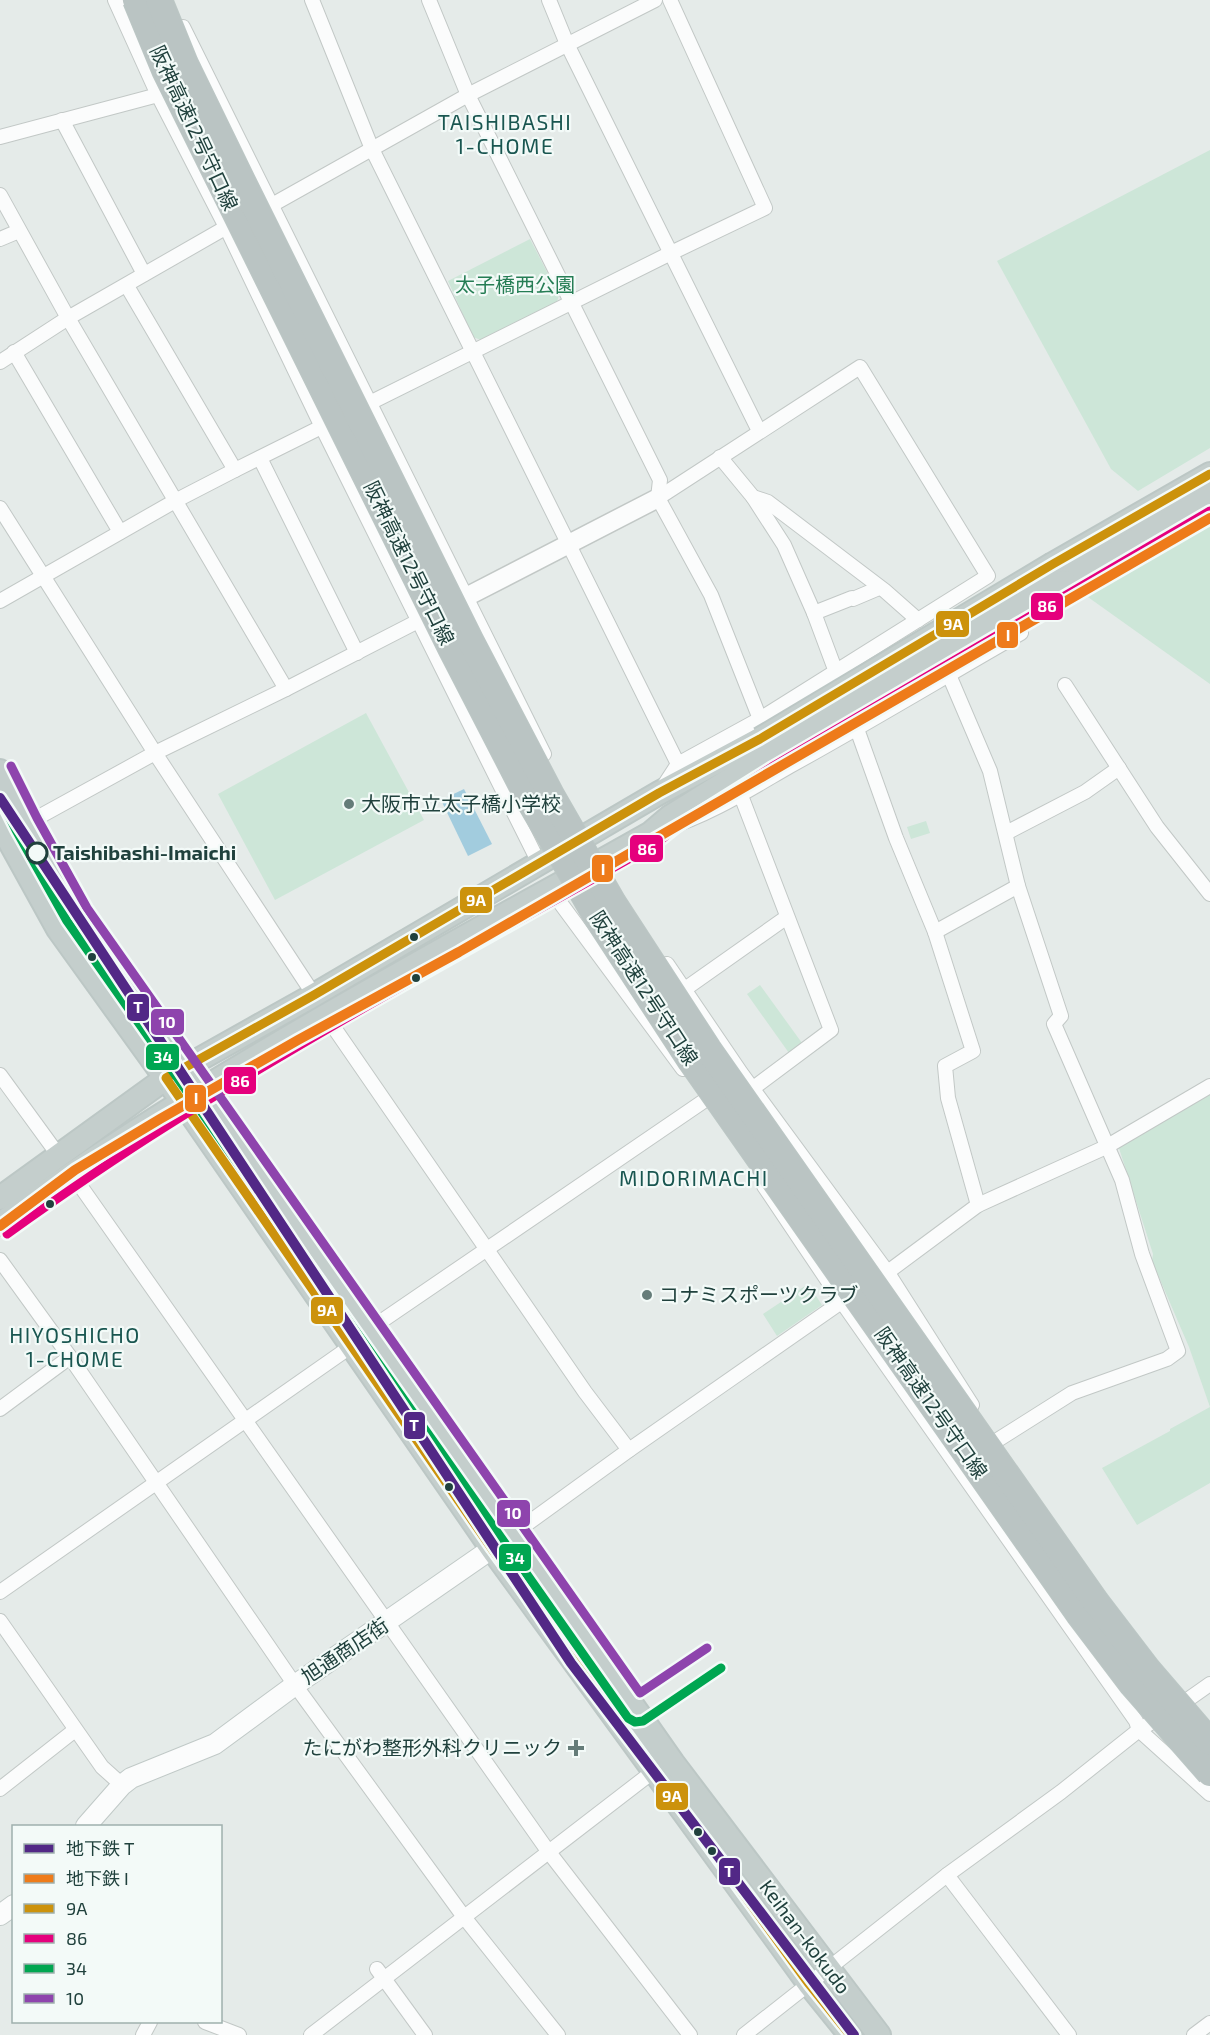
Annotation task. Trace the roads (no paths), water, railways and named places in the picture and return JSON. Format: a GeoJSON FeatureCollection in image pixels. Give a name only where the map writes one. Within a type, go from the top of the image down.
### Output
{"type":"FeatureCollection","features":[{"type":"Feature","properties":{"kind":"highway","name":"阪神高速12号守口線"},"geometry":{"type":"LineString","coordinates":[[136,0],[165,70],[452,650],[532,805],[590,905],[698,1070],[1079,1614],[1138,1692],[1210,1773]]}},
{"type":"Feature","properties":{"kind":"highway","name":"阪神高速12号守口線"},"geometry":{"type":"LineString","coordinates":[[159,0],[185,64],[470,640],[551,795],[613,903],[708,1049],[1096,1602],[1148,1670],[1210,1742]]}},
{"type":"Feature","properties":{"kind":"highway"},"geometry":{"type":"LineString","coordinates":[[0,1198],[192,1095],[326,1016],[651,833],[762,738],[1053,564],[1210,474]]}},
{"type":"Feature","properties":{"kind":"highway"},"geometry":{"type":"LineString","coordinates":[[0,1224],[166,1078],[314,995],[659,793],[1210,497]]}},
{"type":"Feature","properties":{"kind":"highway","name":"Keihan-kokudo"},"geometry":{"type":"LineString","coordinates":[[0,771],[26,824],[77,914],[186,1067],[192,1095],[353,1345],[484,1555],[662,1765],[879,2035]]}},
{"type":"Feature","properties":{"kind":"highway","name":"Keihan-kokudo"},"geometry":{"type":"LineString","coordinates":[[1,829],[58,929],[166,1078],[192,1095],[370,1329],[513,1534],[662,1765],[809,1984],[850,2035]]}},
{"type":"Feature","properties":{"kind":"main road","name":"旭通商店街"},"geometry":{"type":"LineString","coordinates":[[122,1785],[130,1778],[215,1744],[295,1685],[513,1534]]}},
{"type":"Feature","properties":{"kind":"main road"},"geometry":{"type":"LineString","coordinates":[[88,1825],[122,1785]]}},
{"type":"Feature","properties":{"kind":"street"},"geometry":{"type":"LineString","coordinates":[[115,0],[158,95],[226,227],[322,428],[539,863]]}},
{"type":"Feature","properties":{"kind":"street"},"geometry":{"type":"LineString","coordinates":[[170,0],[270,206],[371,403],[586,836]]}},
{"type":"Feature","properties":{"kind":"street"},"geometry":{"type":"LineString","coordinates":[[312,0],[372,149],[678,764]]}},
{"type":"Feature","properties":{"kind":"street"},"geometry":{"type":"LineString","coordinates":[[429,0],[468,95],[660,480],[658,498],[711,595],[762,738]]}},
{"type":"Feature","properties":{"kind":"street"},"geometry":{"type":"LineString","coordinates":[[549,0],[567,44],[759,431]]}},
{"type":"Feature","properties":{"kind":"street"},"geometry":{"type":"LineString","coordinates":[[0,362],[68,318],[226,227],[270,206],[468,95],[656,0]]}},
{"type":"Feature","properties":{"kind":"street"},"geometry":{"type":"LineString","coordinates":[[0,601],[234,470],[765,208],[670,0]]}},
{"type":"Feature","properties":{"kind":"street"},"geometry":{"type":"LineString","coordinates":[[0,137],[158,95]]}},
{"type":"Feature","properties":{"kind":"street"},"geometry":{"type":"LineString","coordinates":[[62,120],[144,274]]}},
{"type":"Feature","properties":{"kind":"street"},"geometry":{"type":"LineString","coordinates":[[0,195],[68,318],[286,689]]}},
{"type":"Feature","properties":{"kind":"street"},"geometry":{"type":"LineString","coordinates":[[0,239],[19,231]]}},
{"type":"Feature","properties":{"kind":"street"},"geometry":{"type":"LineString","coordinates":[[127,286],[234,470]]}},
{"type":"Feature","properties":{"kind":"street"},"geometry":{"type":"LineString","coordinates":[[14,352],[120,532]]}},
{"type":"Feature","properties":{"kind":"street"},"geometry":{"type":"LineString","coordinates":[[1,829],[26,824],[155,753],[286,689],[658,498],[860,367],[988,576],[836,672],[762,738],[678,764],[659,793]]}},
{"type":"Feature","properties":{"kind":"street"},"geometry":{"type":"LineString","coordinates":[[720,457],[753,497],[784,545],[814,613],[836,672]]}},
{"type":"Feature","properties":{"kind":"street"},"geometry":{"type":"LineString","coordinates":[[260,458],[357,653]]}},
{"type":"Feature","properties":{"kind":"street"},"geometry":{"type":"LineString","coordinates":[[753,497],[768,502],[884,590],[918,620]]}},
{"type":"Feature","properties":{"kind":"street"},"geometry":{"type":"LineString","coordinates":[[0,508],[155,753],[314,995]]}},
{"type":"Feature","properties":{"kind":"street"},"geometry":{"type":"LineString","coordinates":[[814,613],[879,588]]}},
{"type":"Feature","properties":{"kind":"street"},"geometry":{"type":"LineString","coordinates":[[651,833],[683,823],[741,793],[857,729],[1021,633]]}},
{"type":"Feature","properties":{"kind":"street"},"geometry":{"type":"LineString","coordinates":[[949,675],[990,771],[1018,886],[1061,1016],[1054,1024],[1122,1180],[1142,1254],[1178,1351],[1167,1359],[1072,1393],[996,1441]]}},
{"type":"Feature","properties":{"kind":"street"},"geometry":{"type":"LineString","coordinates":[[1065,686],[1157,827],[1210,894]]}},
{"type":"Feature","properties":{"kind":"street"},"geometry":{"type":"LineString","coordinates":[[857,729],[896,838],[934,932],[973,1051],[945,1066],[948,1098],[978,1205]]}},
{"type":"Feature","properties":{"kind":"street"},"geometry":{"type":"LineString","coordinates":[[1006,833],[1084,792],[1119,768]]}},
{"type":"Feature","properties":{"kind":"street"},"geometry":{"type":"LineString","coordinates":[[741,793],[831,1030],[752,1089]]}},
{"type":"Feature","properties":{"kind":"street"},"geometry":{"type":"LineString","coordinates":[[599,862],[752,1089],[888,1273],[996,1441],[1183,1703],[1210,1731]]}},
{"type":"Feature","properties":{"kind":"street"},"geometry":{"type":"LineString","coordinates":[[934,932],[1018,886]]}},
{"type":"Feature","properties":{"kind":"street"},"geometry":{"type":"LineString","coordinates":[[550,889],[706,1101],[842,1302],[1136,1721],[1139,1730],[1210,1794]]}},
{"type":"Feature","properties":{"kind":"street"},"geometry":{"type":"LineString","coordinates":[[685,989],[787,917]]}},
{"type":"Feature","properties":{"kind":"street"},"geometry":{"type":"LineString","coordinates":[[326,1016],[585,1392],[629,1450]]}},
{"type":"Feature","properties":{"kind":"street"},"geometry":{"type":"LineString","coordinates":[[370,1329],[706,1101],[741,1073]]}},
{"type":"Feature","properties":{"kind":"street"},"geometry":{"type":"LineString","coordinates":[[0,1076],[246,1420],[548,1851],[690,2035]]}},
{"type":"Feature","properties":{"kind":"street"},"geometry":{"type":"LineString","coordinates":[[513,1534],[629,1450],[842,1302],[888,1273],[978,1205],[1106,1147],[1210,1086]]}},
{"type":"Feature","properties":{"kind":"street"},"geometry":{"type":"LineString","coordinates":[[0,1260],[295,1685],[464,1917],[558,2035]]}},
{"type":"Feature","properties":{"kind":"street"},"geometry":{"type":"LineString","coordinates":[[0,1592],[353,1345]]}},
{"type":"Feature","properties":{"kind":"street"},"geometry":{"type":"LineString","coordinates":[[0,1409],[69,1357]]}},
{"type":"Feature","properties":{"kind":"street"},"geometry":{"type":"LineString","coordinates":[[0,1621],[102,1767],[122,1785]]}},
{"type":"Feature","properties":{"kind":"street"},"geometry":{"type":"LineString","coordinates":[[744,2035],[947,1875],[1061,1792],[1139,1730],[1210,1684]]}},
{"type":"Feature","properties":{"kind":"street"},"geometry":{"type":"LineString","coordinates":[[0,1789],[75,1730]]}},
{"type":"Feature","properties":{"kind":"street"},"geometry":{"type":"LineString","coordinates":[[311,2035],[380,1974],[464,1917],[662,1765]]}},
{"type":"Feature","properties":{"kind":"street"},"geometry":{"type":"LineString","coordinates":[[947,1875],[1069,2035]]}},
{"type":"Feature","properties":{"kind":"street"},"geometry":{"type":"LineString","coordinates":[[380,1974],[425,2035]]}},
{"type":"Feature","properties":{"kind":"street"},"geometry":{"type":"LineString","coordinates":[[208,2023],[239,2035]]}},
{"type":"Feature","properties":{"kind":"street"},"geometry":{"type":"LineString","coordinates":[[1194,2035],[1210,2023]]}},
{"type":"Feature","properties":{"kind":"water"},"geometry":{"type":"Polygon","coordinates":[[[464,789],[492,844],[468,856],[441,800],[464,789]]]}},
{"type":"Feature","properties":{"kind":"metro line","name":"I"},"geometry":{"type":"LineString","coordinates":[[0,1226],[75,1170],[160,1119],[459,952],[1210,518]]}},
{"type":"Feature","properties":{"kind":"metro line","name":"T"},"geometry":{"type":"LineString","coordinates":[[0,798],[571,1663],[854,2035]]}},
{"type":"Feature","properties":{"kind":"place","name":"大阪市立太子橋小学校"},"geometry":{"type":"Point","coordinates":[349,804]}},
{"type":"Feature","properties":{"kind":"place","name":"Taishibashi-Imaichi"},"geometry":{"type":"Point","coordinates":[37,853]}},
{"type":"Feature","properties":{"kind":"place","name":"コナミスポーツクラブ"},"geometry":{"type":"Point","coordinates":[647,1295]}},
{"type":"Feature","properties":{"kind":"place","name":"たにがわ整形外科クリニック"},"geometry":{"type":"Point","coordinates":[576,1748]}},
{"type":"Feature","properties":{"kind":"district","name":"TAISHIBASHI 1-CHOME"},"geometry":{"type":"Point","coordinates":[505,135]}},
{"type":"Feature","properties":{"kind":"district","name":"MIDORIMACHI"},"geometry":{"type":"Point","coordinates":[694,1179]}},
{"type":"Feature","properties":{"kind":"district","name":"HIYOSHICHO 1-CHOME"},"geometry":{"type":"Point","coordinates":[75,1348]}},
{"type":"Feature","properties":{"kind":"park label","name":"太子橋西公園"},"geometry":{"type":"Point","coordinates":[515,285]}}]}
